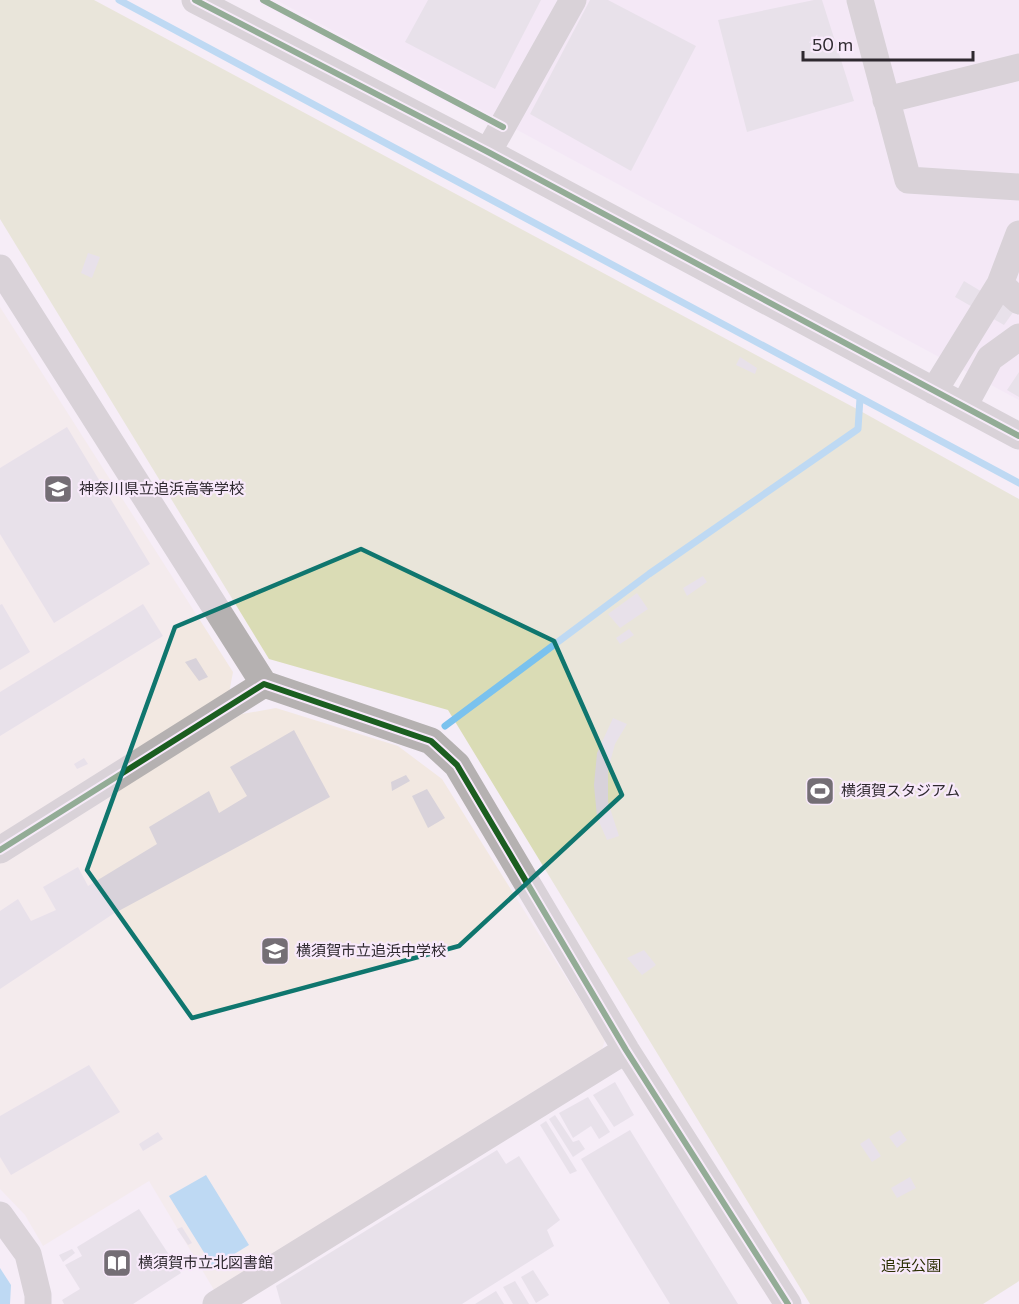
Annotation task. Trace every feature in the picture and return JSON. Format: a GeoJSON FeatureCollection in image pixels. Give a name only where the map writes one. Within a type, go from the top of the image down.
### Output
{"type":"FeatureCollection","features":[{"type":"Feature","properties":{"kind":"street"},"geometry":{"type":"LineString","coordinates":[[195,0],[488,152],[1019,436]]}},
{"type":"Feature","properties":{"kind":"street"},"geometry":{"type":"LineString","coordinates":[[488,152],[573,0]]}},
{"type":"Feature","properties":{"kind":"street"},"geometry":{"type":"LineString","coordinates":[[860,0],[908,180],[1019,187]]}},
{"type":"Feature","properties":{"kind":"street"},"geometry":{"type":"LineString","coordinates":[[886,100],[1019,67]]}},
{"type":"Feature","properties":{"kind":"street"},"geometry":{"type":"LineString","coordinates":[[934,391],[1009,292],[1019,234]]}},
{"type":"Feature","properties":{"kind":"street"},"geometry":{"type":"LineString","coordinates":[[0,268],[264,684],[431,741],[457,765],[626,1050],[788,1304]]}},
{"type":"Feature","properties":{"kind":"street"},"geometry":{"type":"LineString","coordinates":[[964,406],[990,358],[1019,337]]}},
{"type":"Feature","properties":{"kind":"street"},"geometry":{"type":"LineString","coordinates":[[0,850],[264,684]]}},
{"type":"Feature","properties":{"kind":"street"},"geometry":{"type":"LineString","coordinates":[[231,1300],[626,1050]]}},
{"type":"Feature","properties":{"kind":"street"},"geometry":{"type":"LineString","coordinates":[[0,1215],[28,1254],[38,1304]]}},
{"type":"Feature","properties":{"kind":"path"},"geometry":{"type":"LineString","coordinates":[[263,0],[502,127]]}},
{"type":"Feature","properties":{"kind":"highlighted area"},"geometry":{"type":"Polygon","coordinates":[[[361,549],[554,641],[622,795],[459,946],[192,1018],[87,870],[175,627],[361,549]]]}},
{"type":"Feature","properties":{"kind":"shaded area"},"geometry":{"type":"Polygon","coordinates":[[[276,0],[1019,0],[1019,400],[276,0]]]}},
{"type":"Feature","properties":{"kind":"shaded area","name":"神奈川県立追浜高等学校"},"geometry":{"type":"Polygon","coordinates":[[[0,307],[233,672],[229,693],[0,835],[0,307]]]}},
{"type":"Feature","properties":{"kind":"shaded area","name":"横須賀市立追浜中学校"},"geometry":{"type":"Polygon","coordinates":[[[276,708],[398,746],[442,779],[605,1040],[602,1049],[214,1290],[149,1181],[43,1246],[25,1215],[0,1189],[0,863],[242,714],[276,708]]]}},
{"type":"Feature","properties":{"kind":"green space","name":"追浜公園"},"geometry":{"type":"Polygon","coordinates":[[[0,0],[94,0],[855,408],[1019,499],[1019,1281],[983,1304],[810,1304],[448,710],[269,659],[0,219],[0,0]]]}},
{"type":"Feature","properties":{"kind":"water"},"geometry":{"type":"Polygon","coordinates":[[[206,1175],[249,1245],[213,1267],[169,1196],[206,1175]]]}},
{"type":"Feature","properties":{"kind":"water"},"geometry":{"type":"Polygon","coordinates":[[[0,1268],[11,1285],[10,1304],[0,1304],[0,1268]]]}},
{"type":"Feature","properties":{"kind":"building"},"geometry":{"type":"Polygon","coordinates":[[[428,0],[541,0],[495,89],[405,42],[428,0]]]}},
{"type":"Feature","properties":{"kind":"building"},"geometry":{"type":"Polygon","coordinates":[[[590,0],[608,0],[696,46],[631,171],[530,114],[590,0]]]}},
{"type":"Feature","properties":{"kind":"building"},"geometry":{"type":"Polygon","coordinates":[[[822,0],[854,101],[747,132],[718,20],[822,0]]]}},
{"type":"Feature","properties":{"kind":"building"},"geometry":{"type":"Polygon","coordinates":[[[88,253],[100,257],[92,278],[81,273],[88,253]]]}},
{"type":"Feature","properties":{"kind":"building"},"geometry":{"type":"Polygon","coordinates":[[[964,281],[1014,311],[1004,325],[955,297],[964,281]]]}},
{"type":"Feature","properties":{"kind":"building"},"geometry":{"type":"Polygon","coordinates":[[[740,357],[757,368],[755,374],[736,365],[740,357]]]}},
{"type":"Feature","properties":{"kind":"building"},"geometry":{"type":"Polygon","coordinates":[[[1019,372],[1019,397],[1007,390],[1019,372]]]}},
{"type":"Feature","properties":{"kind":"building"},"geometry":{"type":"Polygon","coordinates":[[[67,427],[150,564],[54,623],[0,534],[0,468],[67,427]]]}},
{"type":"Feature","properties":{"kind":"building"},"geometry":{"type":"Polygon","coordinates":[[[703,576],[707,582],[687,596],[683,588],[703,576]]]}},
{"type":"Feature","properties":{"kind":"building"},"geometry":{"type":"Polygon","coordinates":[[[637,593],[648,609],[620,628],[608,614],[637,593]]]}},
{"type":"Feature","properties":{"kind":"building"},"geometry":{"type":"Polygon","coordinates":[[[2,604],[30,652],[0,670],[0,605],[2,604]]]}},
{"type":"Feature","properties":{"kind":"building"},"geometry":{"type":"Polygon","coordinates":[[[143,604],[163,636],[0,736],[0,692],[143,604]]]}},
{"type":"Feature","properties":{"kind":"building"},"geometry":{"type":"Polygon","coordinates":[[[629,629],[634,635],[620,644],[616,638],[629,629]]]}},
{"type":"Feature","properties":{"kind":"building"},"geometry":{"type":"Polygon","coordinates":[[[196,658],[208,677],[199,681],[185,662],[196,658]]]}},
{"type":"Feature","properties":{"kind":"building"},"geometry":{"type":"Polygon","coordinates":[[[613,718],[627,724],[615,744],[608,770],[608,802],[619,836],[607,840],[597,817],[594,785],[597,753],[613,718]]]}},
{"type":"Feature","properties":{"kind":"building"},"geometry":{"type":"Polygon","coordinates":[[[294,730],[330,797],[113,914],[0,989],[0,911],[18,899],[31,921],[56,910],[43,887],[78,867],[88,886],[157,844],[149,827],[209,791],[219,813],[247,796],[230,767],[294,730]]]}},
{"type":"Feature","properties":{"kind":"building"},"geometry":{"type":"Polygon","coordinates":[[[84,758],[88,764],[77,769],[74,764],[84,758]]]}},
{"type":"Feature","properties":{"kind":"building"},"geometry":{"type":"Polygon","coordinates":[[[406,775],[410,781],[392,791],[391,782],[406,775]]]}},
{"type":"Feature","properties":{"kind":"building"},"geometry":{"type":"Polygon","coordinates":[[[427,789],[445,818],[428,828],[412,796],[427,789]]]}},
{"type":"Feature","properties":{"kind":"building"},"geometry":{"type":"Polygon","coordinates":[[[644,950],[656,965],[642,975],[627,958],[644,950]]]}},
{"type":"Feature","properties":{"kind":"building"},"geometry":{"type":"Polygon","coordinates":[[[89,1065],[120,1112],[11,1175],[0,1157],[0,1116],[89,1065]]]}},
{"type":"Feature","properties":{"kind":"building"},"geometry":{"type":"Polygon","coordinates":[[[615,1082],[634,1115],[614,1127],[593,1095],[615,1082]]]}},
{"type":"Feature","properties":{"kind":"building"},"geometry":{"type":"Polygon","coordinates":[[[588,1097],[610,1132],[599,1139],[591,1126],[573,1138],[559,1113],[588,1097]]]}},
{"type":"Feature","properties":{"kind":"building"},"geometry":{"type":"Polygon","coordinates":[[[555,1115],[573,1142],[579,1140],[585,1149],[573,1157],[549,1119],[555,1115]]]}},
{"type":"Feature","properties":{"kind":"building"},"geometry":{"type":"Polygon","coordinates":[[[546,1121],[577,1171],[570,1174],[540,1125],[546,1121]]]}},
{"type":"Feature","properties":{"kind":"building"},"geometry":{"type":"Polygon","coordinates":[[[630,1130],[738,1304],[670,1304],[581,1159],[630,1130]]]}},
{"type":"Feature","properties":{"kind":"building"},"geometry":{"type":"Polygon","coordinates":[[[900,1130],[907,1140],[897,1148],[889,1137],[900,1130]]]}},
{"type":"Feature","properties":{"kind":"building"},"geometry":{"type":"Polygon","coordinates":[[[158,1132],[163,1139],[143,1151],[139,1144],[158,1132]]]}},
{"type":"Feature","properties":{"kind":"building"},"geometry":{"type":"Polygon","coordinates":[[[869,1138],[881,1156],[872,1162],[860,1144],[869,1138]]]}},
{"type":"Feature","properties":{"kind":"building"},"geometry":{"type":"Polygon","coordinates":[[[497,1150],[506,1164],[519,1156],[560,1220],[547,1230],[554,1246],[462,1304],[281,1304],[276,1286],[497,1150]]]}},
{"type":"Feature","properties":{"kind":"building"},"geometry":{"type":"Polygon","coordinates":[[[910,1177],[916,1188],[897,1198],[891,1188],[910,1177]]]}},
{"type":"Feature","properties":{"kind":"building"},"geometry":{"type":"Polygon","coordinates":[[[139,1209],[181,1273],[133,1304],[64,1304],[62,1300],[80,1289],[65,1265],[82,1256],[77,1247],[139,1209]]]}},
{"type":"Feature","properties":{"kind":"building"},"geometry":{"type":"Polygon","coordinates":[[[182,1227],[192,1243],[188,1245],[177,1229],[182,1227]]]}},
{"type":"Feature","properties":{"kind":"building"},"geometry":{"type":"Polygon","coordinates":[[[72,1249],[75,1253],[63,1262],[59,1255],[72,1249]]]}},
{"type":"Feature","properties":{"kind":"building"},"geometry":{"type":"Polygon","coordinates":[[[533,1270],[549,1295],[536,1303],[521,1277],[533,1270]]]}},
{"type":"Feature","properties":{"kind":"building"},"geometry":{"type":"Polygon","coordinates":[[[515,1281],[529,1304],[513,1304],[503,1287],[515,1281]]]}},
{"type":"Feature","properties":{"kind":"building"},"geometry":{"type":"Polygon","coordinates":[[[496,1291],[504,1304],[475,1304],[496,1291]]]}},
{"type":"Feature","properties":{"kind":"waterway"},"geometry":{"type":"LineString","coordinates":[[119,0],[1019,483]]}},
{"type":"Feature","properties":{"kind":"waterway"},"geometry":{"type":"LineString","coordinates":[[445,726],[649,574],[858,429],[860,398]]}},
{"type":"Feature","properties":{"kind":"cycle path"},"geometry":{"type":"LineString","coordinates":[[195,0],[488,152],[1019,436]]}},
{"type":"Feature","properties":{"kind":"cycle path"},"geometry":{"type":"LineString","coordinates":[[263,0],[503,127]]}},
{"type":"Feature","properties":{"kind":"cycle path"},"geometry":{"type":"LineString","coordinates":[[0,850],[264,684],[431,741],[457,765],[626,1050],[788,1304]]}},
{"type":"Feature","properties":{"kind":"place","name":"神奈川県立追浜高等学校"},"geometry":{"type":"Point","coordinates":[58,489]}},
{"type":"Feature","properties":{"kind":"place","name":"横須賀スタジアム"},"geometry":{"type":"Point","coordinates":[820,791]}},
{"type":"Feature","properties":{"kind":"place","name":"横須賀市立追浜中学校"},"geometry":{"type":"Point","coordinates":[275,951]}},
{"type":"Feature","properties":{"kind":"place","name":"横須賀市立北図書館"},"geometry":{"type":"Point","coordinates":[117,1263]}}]}
